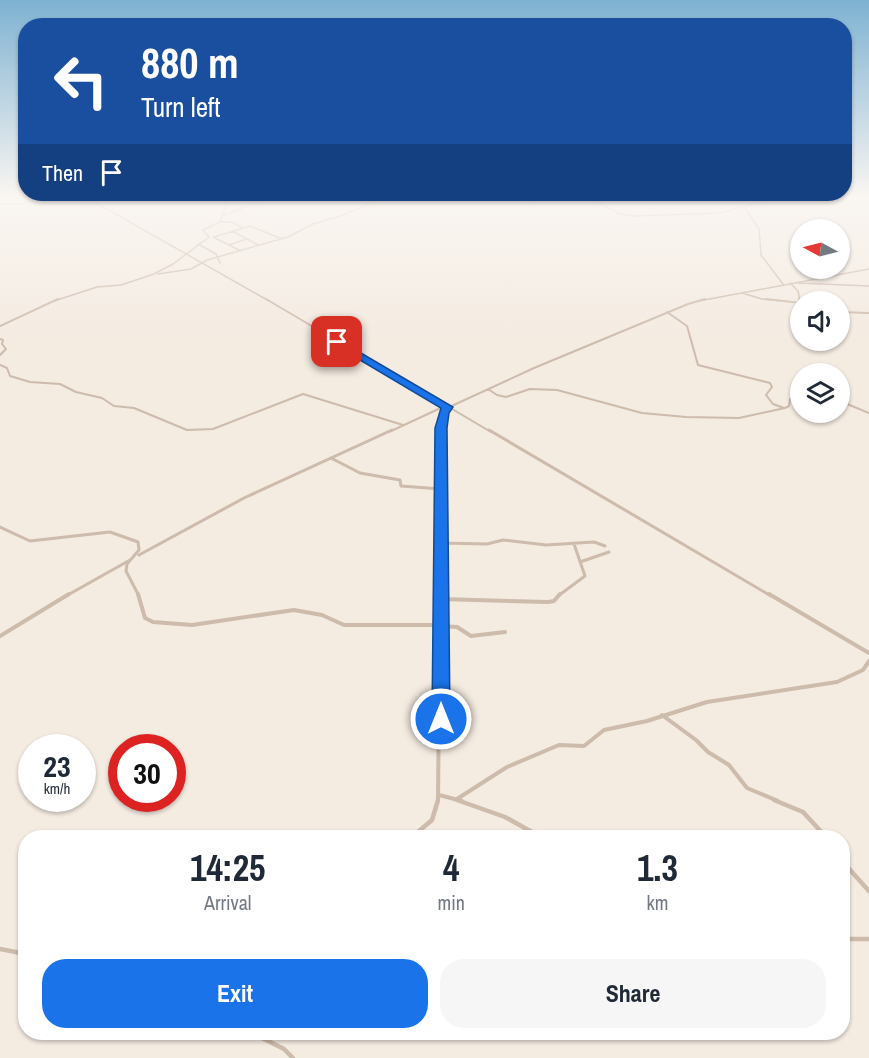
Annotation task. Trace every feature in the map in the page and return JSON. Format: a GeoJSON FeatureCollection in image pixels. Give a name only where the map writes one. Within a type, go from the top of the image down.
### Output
{"type":"FeatureCollection","features":[{"type":"Feature","properties":{"kind":"street"},"geometry":{"type":"LineString","coordinates":[[169,245],[287,311],[379,368],[869,653]]}},
{"type":"Feature","properties":{"kind":"street"},"geometry":{"type":"LineString","coordinates":[[154,274],[196,245]]}},
{"type":"Feature","properties":{"kind":"street"},"geometry":{"type":"LineString","coordinates":[[200,245],[218,258],[220,263]]}},
{"type":"Feature","properties":{"kind":"street"},"geometry":{"type":"LineString","coordinates":[[230,245],[241,251]]}},
{"type":"Feature","properties":{"kind":"street"},"geometry":{"type":"LineString","coordinates":[[764,245],[761,255],[783,284]]}},
{"type":"Feature","properties":{"kind":"street"},"geometry":{"type":"LineString","coordinates":[[0,326],[65,296],[97,287],[123,284],[154,274],[189,270],[200,264],[259,246]]}},
{"type":"Feature","properties":{"kind":"street"},"geometry":{"type":"LineString","coordinates":[[0,636],[136,556],[244,498],[446,406],[668,312],[698,301],[869,269]]}},
{"type":"Feature","properties":{"kind":"street"},"geometry":{"type":"LineString","coordinates":[[791,283],[869,286]]}},
{"type":"Feature","properties":{"kind":"street"},"geometry":{"type":"LineString","coordinates":[[791,283],[798,291]]}},
{"type":"Feature","properties":{"kind":"street"},"geometry":{"type":"LineString","coordinates":[[741,292],[762,299],[790,302]]}},
{"type":"Feature","properties":{"kind":"street"},"geometry":{"type":"LineString","coordinates":[[668,312],[687,326],[697,364],[770,383],[771,387],[765,394],[773,404],[785,408]]}},
{"type":"Feature","properties":{"kind":"street"},"geometry":{"type":"LineString","coordinates":[[850,312],[869,313]]}},
{"type":"Feature","properties":{"kind":"street"},"geometry":{"type":"LineString","coordinates":[[0,339],[3,340],[2,344],[6,349],[0,355]]}},
{"type":"Feature","properties":{"kind":"street"},"geometry":{"type":"LineString","coordinates":[[0,365],[7,368],[10,376],[23,381],[60,384],[80,394],[102,398],[114,406],[134,408],[188,430],[213,429],[303,394],[404,425]]}},
{"type":"Feature","properties":{"kind":"street"},"geometry":{"type":"LineString","coordinates":[[488,389],[503,397],[530,389],[556,390],[642,413],[686,417],[739,418],[785,408],[789,406],[790,399]]}},
{"type":"Feature","properties":{"kind":"street"},"geometry":{"type":"LineString","coordinates":[[850,405],[869,413]]}},
{"type":"Feature","properties":{"kind":"street"},"geometry":{"type":"LineString","coordinates":[[422,830],[432,823],[438,810],[439,795],[442,419],[446,406]]}},
{"type":"Feature","properties":{"kind":"street"},"geometry":{"type":"LineString","coordinates":[[329,459],[363,474],[400,480],[401,486],[441,489]]}},
{"type":"Feature","properties":{"kind":"street"},"geometry":{"type":"LineString","coordinates":[[0,527],[30,541],[80,534],[117,533],[138,542],[140,547],[126,570],[132,588],[141,599],[145,618],[153,622],[201,625],[294,610],[322,615],[344,625],[440,625],[457,627],[471,636],[505,632]]}},
{"type":"Feature","properties":{"kind":"street"},"geometry":{"type":"LineString","coordinates":[[441,543],[487,544],[503,540],[539,545],[594,542],[605,546]]}},
{"type":"Feature","properties":{"kind":"street"},"geometry":{"type":"LineString","coordinates":[[440,599],[551,602],[584,578],[585,573],[574,544]]}},
{"type":"Feature","properties":{"kind":"street"},"geometry":{"type":"LineString","coordinates":[[580,562],[609,552]]}},
{"type":"Feature","properties":{"kind":"street"},"geometry":{"type":"LineString","coordinates":[[457,799],[513,764],[559,745],[584,746],[604,730],[637,724],[719,699],[837,682],[863,670],[869,661]]}},
{"type":"Feature","properties":{"kind":"street"},"geometry":{"type":"LineString","coordinates":[[662,715],[696,740],[708,752],[729,765],[747,788],[804,812],[820,830]]}},
{"type":"Feature","properties":{"kind":"street"},"geometry":{"type":"LineString","coordinates":[[439,795],[457,799],[516,822],[529,830]]}},
{"type":"Feature","properties":{"kind":"street"},"geometry":{"type":"LineString","coordinates":[[850,870],[869,891]]}},
{"type":"Feature","properties":{"kind":"street"},"geometry":{"type":"LineString","coordinates":[[850,939],[869,939]]}},
{"type":"Feature","properties":{"kind":"street"},"geometry":{"type":"LineString","coordinates":[[0,949],[18,952]]}},
{"type":"Feature","properties":{"kind":"street"},"geometry":{"type":"LineString","coordinates":[[266,1040],[284,1049],[293,1058]]}},
{"type":"Feature","properties":{"kind":"route"},"geometry":{"type":"LineString","coordinates":[[337,342],[447,407],[443,413],[441,428],[441,719]]}}]}
